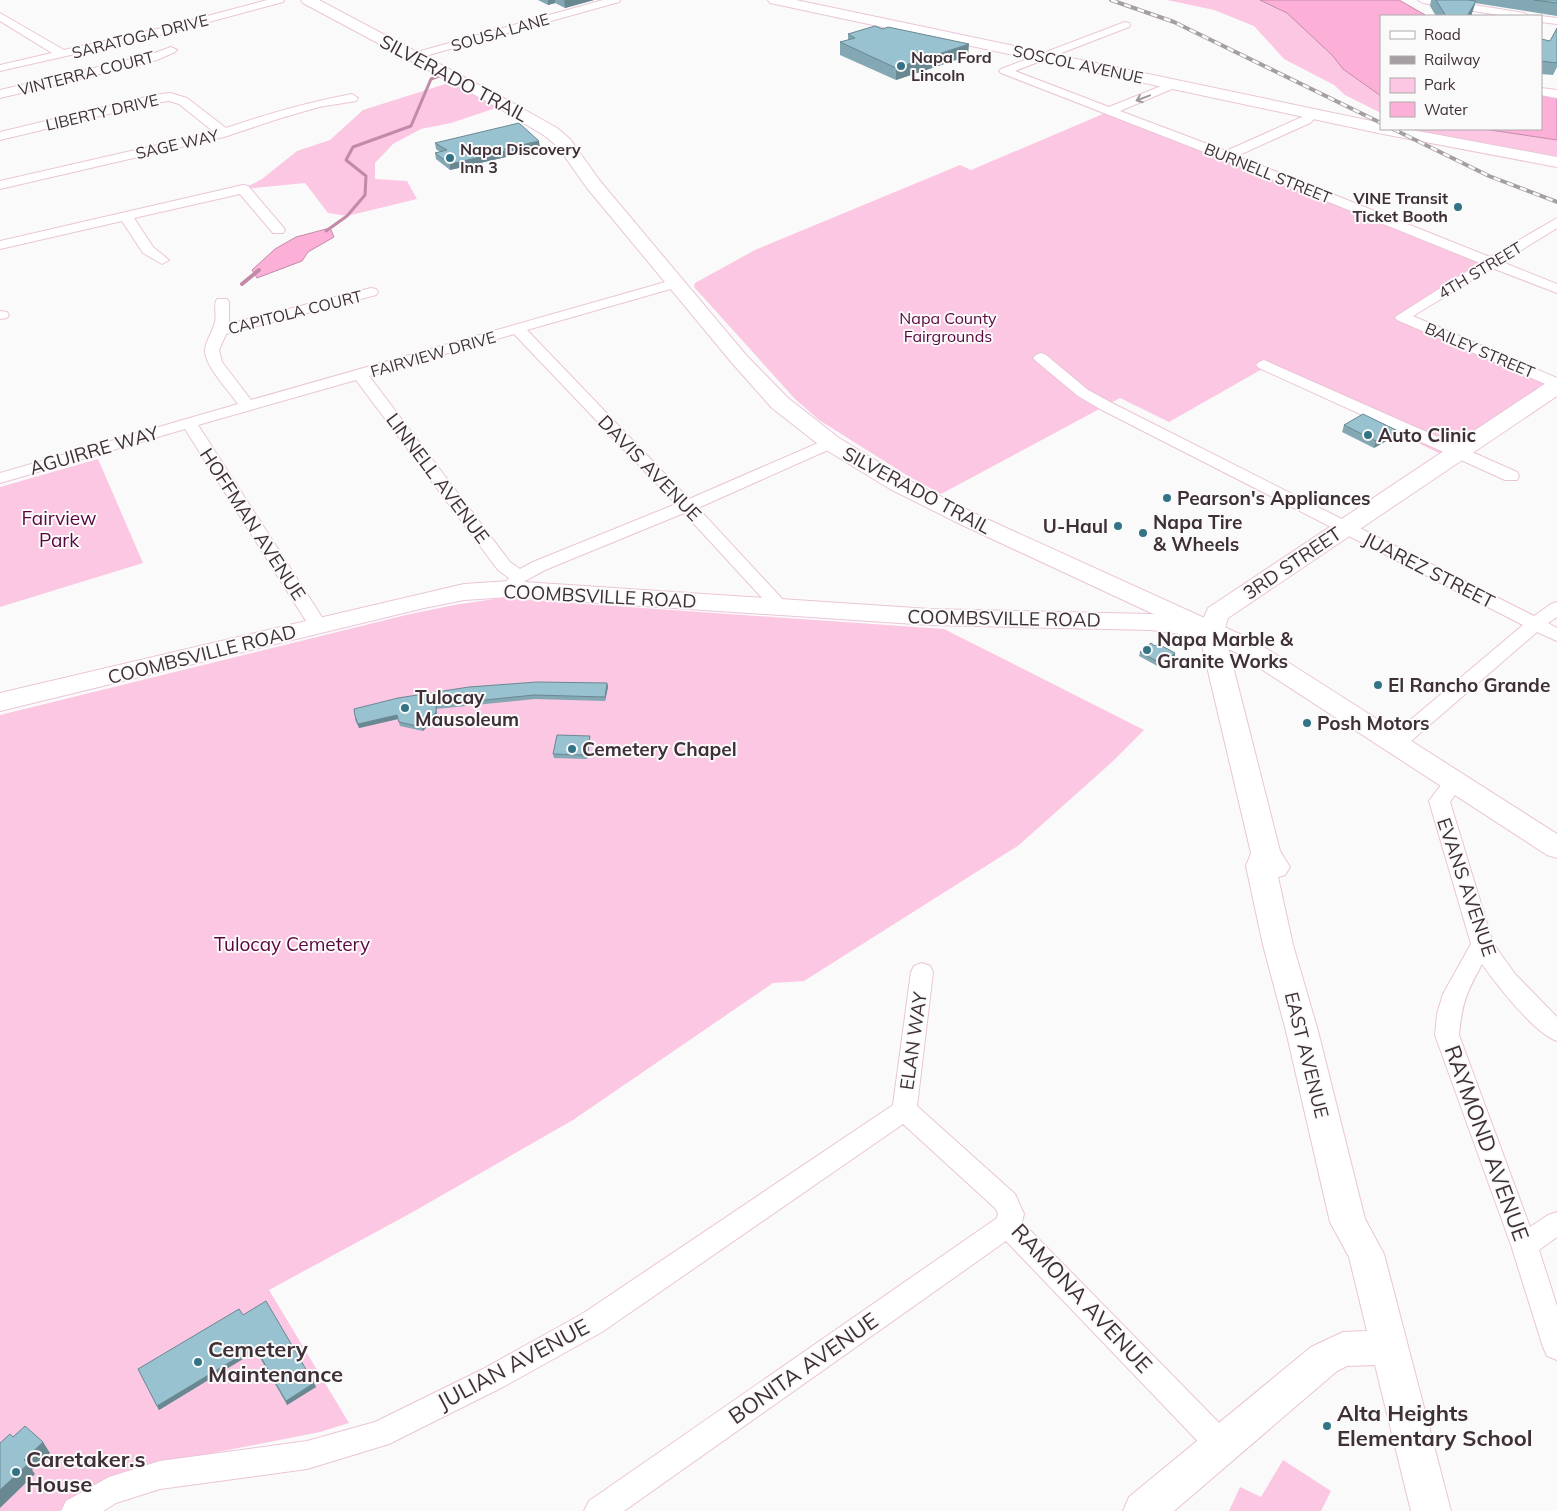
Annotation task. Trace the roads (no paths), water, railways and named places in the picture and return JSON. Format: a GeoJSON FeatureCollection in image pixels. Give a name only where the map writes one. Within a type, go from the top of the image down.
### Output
{"type":"FeatureCollection","features":[{"type":"Feature","properties":{"kind":"main road","name":"SILVERADO TRAIL"},"geometry":{"type":"LineString","coordinates":[[308,0],[524,115],[558,137],[582,166],[593,184],[780,404],[831,443],[898,484],[947,509],[1244,646],[1557,848]]}},
{"type":"Feature","properties":{"kind":"main road","name":"SOSCOL AVENUE"},"geometry":{"type":"LineString","coordinates":[[774,0],[1380,128]]}},
{"type":"Feature","properties":{"kind":"main road","name":"SOSCOL AVENUE"},"geometry":{"type":"LineString","coordinates":[[1392,130],[1557,162]]}},
{"type":"Feature","properties":{"kind":"main road","name":"SOSCOL AVENUE"},"geometry":{"type":"LineString","coordinates":[[1482,149],[1490,155],[1557,169]]}},
{"type":"Feature","properties":{"kind":"main road","name":"3RD STREET"},"geometry":{"type":"LineString","coordinates":[[1212,631],[1217,614],[1557,385]]}},
{"type":"Feature","properties":{"kind":"main road"},"geometry":{"type":"LineString","coordinates":[[1093,620],[1111,613],[1120,603],[1116,596],[1094,578]]}},
{"type":"Feature","properties":{"kind":"main road","name":"COOMBSVILLE ROAD"},"geometry":{"type":"LineString","coordinates":[[0,702],[318,625],[464,592],[515,583],[781,608],[930,617],[1151,622],[1212,631]]}},
{"type":"Feature","properties":{"kind":"main road","name":"EAST AVENUE"},"geometry":{"type":"LineString","coordinates":[[1212,631],[1266,853],[1261,866],[1278,945],[1302,1031],[1348,1222],[1366,1254],[1431,1511]]}},
{"type":"Feature","properties":{"kind":"main road"},"geometry":{"type":"LineString","coordinates":[[1143,1511],[1324,1359],[1344,1349],[1390,1347]]}},
{"type":"Feature","properties":{"kind":"street","name":"SARATOGA DRIVE"},"geometry":{"type":"LineString","coordinates":[[0,68],[172,29],[279,0]]}},
{"type":"Feature","properties":{"kind":"street","name":"SOUSA LANE"},"geometry":{"type":"LineString","coordinates":[[414,56],[615,0]]}},
{"type":"Feature","properties":{"kind":"street"},"geometry":{"type":"LineString","coordinates":[[1423,0],[1518,15]]}},
{"type":"Feature","properties":{"kind":"street"},"geometry":{"type":"LineString","coordinates":[[0,16],[62,54]]}},
{"type":"Feature","properties":{"kind":"street"},"geometry":{"type":"LineString","coordinates":[[1542,19],[1557,21]]}},
{"type":"Feature","properties":{"kind":"street"},"geometry":{"type":"LineString","coordinates":[[0,27],[12,25]]}},
{"type":"Feature","properties":{"kind":"street"},"geometry":{"type":"LineString","coordinates":[[1042,57],[1125,25]]}},
{"type":"Feature","properties":{"kind":"street","name":"VINTERRA COURT"},"geometry":{"type":"LineString","coordinates":[[0,94],[153,58],[171,50]]}},
{"type":"Feature","properties":{"kind":"street","name":"BURNELL STREET"},"geometry":{"type":"LineString","coordinates":[[1042,57],[1005,71],[1226,156],[1557,290]]}},
{"type":"Feature","properties":{"kind":"street"},"geometry":{"type":"LineString","coordinates":[[1110,111],[1175,84]]}},
{"type":"Feature","properties":{"kind":"street"},"geometry":{"type":"LineString","coordinates":[[1542,92],[1557,94]]}},
{"type":"Feature","properties":{"kind":"street","name":"LIBERTY DRIVE"},"geometry":{"type":"LineString","coordinates":[[0,136],[154,99],[170,97],[183,101],[224,133]]}},
{"type":"Feature","properties":{"kind":"street","name":"SAGE WAY"},"geometry":{"type":"LineString","coordinates":[[0,184],[224,133],[285,113],[352,98]]}},
{"type":"Feature","properties":{"kind":"street"},"geometry":{"type":"LineString","coordinates":[[1226,156],[1306,120],[1313,114]]}},
{"type":"Feature","properties":{"kind":"street"},"geometry":{"type":"LineString","coordinates":[[0,245],[243,189],[278,230]]}},
{"type":"Feature","properties":{"kind":"street"},"geometry":{"type":"LineString","coordinates":[[126,216],[148,250],[162,260]]}},
{"type":"Feature","properties":{"kind":"street","name":"4TH STREET"},"geometry":{"type":"LineString","coordinates":[[1402,317],[1557,222]]}},
{"type":"Feature","properties":{"kind":"street","name":"FAIRVIEW DRIVE"},"geometry":{"type":"LineString","coordinates":[[189,423],[676,283]]}},
{"type":"Feature","properties":{"kind":"street","name":"CAPITOLA COURT"},"geometry":{"type":"LineString","coordinates":[[220,331],[371,292]]}},
{"type":"Feature","properties":{"kind":"street"},"geometry":{"type":"LineString","coordinates":[[222,302],[223,318],[212,350],[215,362],[248,406]]}},
{"type":"Feature","properties":{"kind":"street","name":"BAILEY STREET"},"geometry":{"type":"LineString","coordinates":[[1402,317],[1557,385]]}},
{"type":"Feature","properties":{"kind":"street","name":"DAVIS AVENUE"},"geometry":{"type":"LineString","coordinates":[[518,329],[687,506],[781,608]]}},
{"type":"Feature","properties":{"kind":"street","name":"JUAREZ STREET"},"geometry":{"type":"LineString","coordinates":[[1042,358],[1083,393],[1557,635]]}},
{"type":"Feature","properties":{"kind":"street"},"geometry":{"type":"LineString","coordinates":[[1264,365],[1510,476]]}},
{"type":"Feature","properties":{"kind":"street","name":"LINNELL AVENUE"},"geometry":{"type":"LineString","coordinates":[[360,375],[515,583]]}},
{"type":"Feature","properties":{"kind":"street","name":"AGUIRRE WAY"},"geometry":{"type":"LineString","coordinates":[[0,478],[189,423]]}},
{"type":"Feature","properties":{"kind":"street","name":"HOFFMAN AVENUE"},"geometry":{"type":"LineString","coordinates":[[189,423],[318,625]]}},
{"type":"Feature","properties":{"kind":"street"},"geometry":{"type":"LineString","coordinates":[[515,583],[539,566],[687,506],[831,443]]}},
{"type":"Feature","properties":{"kind":"street"},"geometry":{"type":"LineString","coordinates":[[1396,743],[1535,624],[1557,608]]}},
{"type":"Feature","properties":{"kind":"street","name":"EVANS AVENUE"},"geometry":{"type":"LineString","coordinates":[[1454,782],[1439,801],[1482,944],[1509,984],[1557,1032]]}},
{"type":"Feature","properties":{"kind":"street","name":"RAYMOND AVENUE"},"geometry":{"type":"LineString","coordinates":[[1482,944],[1454,994],[1449,1014],[1447,1035],[1524,1245],[1557,1347]]}},
{"type":"Feature","properties":{"kind":"street","name":"ELAN WAY"},"geometry":{"type":"LineString","coordinates":[[904,1110],[922,972]]}},
{"type":"Feature","properties":{"kind":"street","name":"RAMONA AVENUE"},"geometry":{"type":"LineString","coordinates":[[904,1110],[1006,1202],[1011,1214],[1008,1225],[1221,1445]]}},
{"type":"Feature","properties":{"kind":"street","name":"JULIAN AVENUE"},"geometry":{"type":"LineString","coordinates":[[76,1511],[110,1491],[160,1475],[306,1455],[379,1434],[493,1378],[592,1323],[904,1110]]}},
{"type":"Feature","properties":{"kind":"street"},"geometry":{"type":"LineString","coordinates":[[1524,1245],[1557,1223]]}},
{"type":"Feature","properties":{"kind":"street","name":"BONITA AVENUE"},"geometry":{"type":"LineString","coordinates":[[598,1511],[1008,1225]]}},
{"type":"Feature","properties":{"kind":"water"},"geometry":{"type":"Polygon","coordinates":[[[1260,0],[1399,0],[1425,15],[1380,15],[1380,95],[1343,69],[1333,56],[1287,13],[1260,0]]]}},
{"type":"Feature","properties":{"kind":"water"},"geometry":{"type":"Polygon","coordinates":[[[1542,94],[1557,95],[1557,140],[1491,130],[1542,130],[1542,94]]]}},
{"type":"Feature","properties":{"kind":"water"},"geometry":{"type":"Polygon","coordinates":[[[330,228],[334,237],[308,252],[302,261],[257,278],[252,270],[275,249],[296,237],[330,228]]]}},
{"type":"Feature","properties":{"kind":"waterway"},"geometry":{"type":"LineString","coordinates":[[326,231],[347,216],[365,195],[366,176],[346,160],[353,147],[411,126],[431,79],[439,76]]}},
{"type":"Feature","properties":{"kind":"waterway"},"geometry":{"type":"LineString","coordinates":[[242,284],[259,270]]}},
{"type":"Feature","properties":{"kind":"railway"},"geometry":{"type":"LineString","coordinates":[[1111,0],[1174,22],[1380,123]]}},
{"type":"Feature","properties":{"kind":"railway"},"geometry":{"type":"LineString","coordinates":[[1395,130],[1489,176],[1557,202]]}},
{"type":"Feature","properties":{"kind":"place","name":"Napa Ford Lincoln"},"geometry":{"type":"Point","coordinates":[901,66]}},
{"type":"Feature","properties":{"kind":"place","name":"Napa Discovery Inn 3"},"geometry":{"type":"Point","coordinates":[450,158]}},
{"type":"Feature","properties":{"kind":"place","name":"VINE Transit Ticket Booth"},"geometry":{"type":"Point","coordinates":[1458,207]}},
{"type":"Feature","properties":{"kind":"place","name":"Auto Clinic"},"geometry":{"type":"Point","coordinates":[1368,435]}},
{"type":"Feature","properties":{"kind":"place","name":"Pearson's Appliances"},"geometry":{"type":"Point","coordinates":[1167,498]}},
{"type":"Feature","properties":{"kind":"place","name":"U-Haul"},"geometry":{"type":"Point","coordinates":[1118,526]}},
{"type":"Feature","properties":{"kind":"place","name":"Napa Tire & Wheels"},"geometry":{"type":"Point","coordinates":[1143,533]}},
{"type":"Feature","properties":{"kind":"place","name":"Napa Marble & Granite Works"},"geometry":{"type":"Point","coordinates":[1147,650]}},
{"type":"Feature","properties":{"kind":"place","name":"El Rancho Grande"},"geometry":{"type":"Point","coordinates":[1378,685]}},
{"type":"Feature","properties":{"kind":"place","name":"Tulocay Mausoleum"},"geometry":{"type":"Point","coordinates":[405,708]}},
{"type":"Feature","properties":{"kind":"place","name":"Posh Motors"},"geometry":{"type":"Point","coordinates":[1307,723]}},
{"type":"Feature","properties":{"kind":"place","name":"Cemetery Chapel"},"geometry":{"type":"Point","coordinates":[572,749]}},
{"type":"Feature","properties":{"kind":"place","name":"Cemetery Maintenance"},"geometry":{"type":"Point","coordinates":[198,1362]}},
{"type":"Feature","properties":{"kind":"place","name":"Alta Heights Elementary School"},"geometry":{"type":"Point","coordinates":[1327,1426]}},
{"type":"Feature","properties":{"kind":"place","name":"Caretaker.s House"},"geometry":{"type":"Point","coordinates":[16,1472]}},
{"type":"Feature","properties":{"kind":"park label","name":"Napa County Fairgrounds"},"geometry":{"type":"Point","coordinates":[948,327]}},
{"type":"Feature","properties":{"kind":"park label","name":"Fairview Park"},"geometry":{"type":"Point","coordinates":[59,529]}},
{"type":"Feature","properties":{"kind":"park label","name":"Tulocay Cemetery"},"geometry":{"type":"Point","coordinates":[292,944]}}]}
